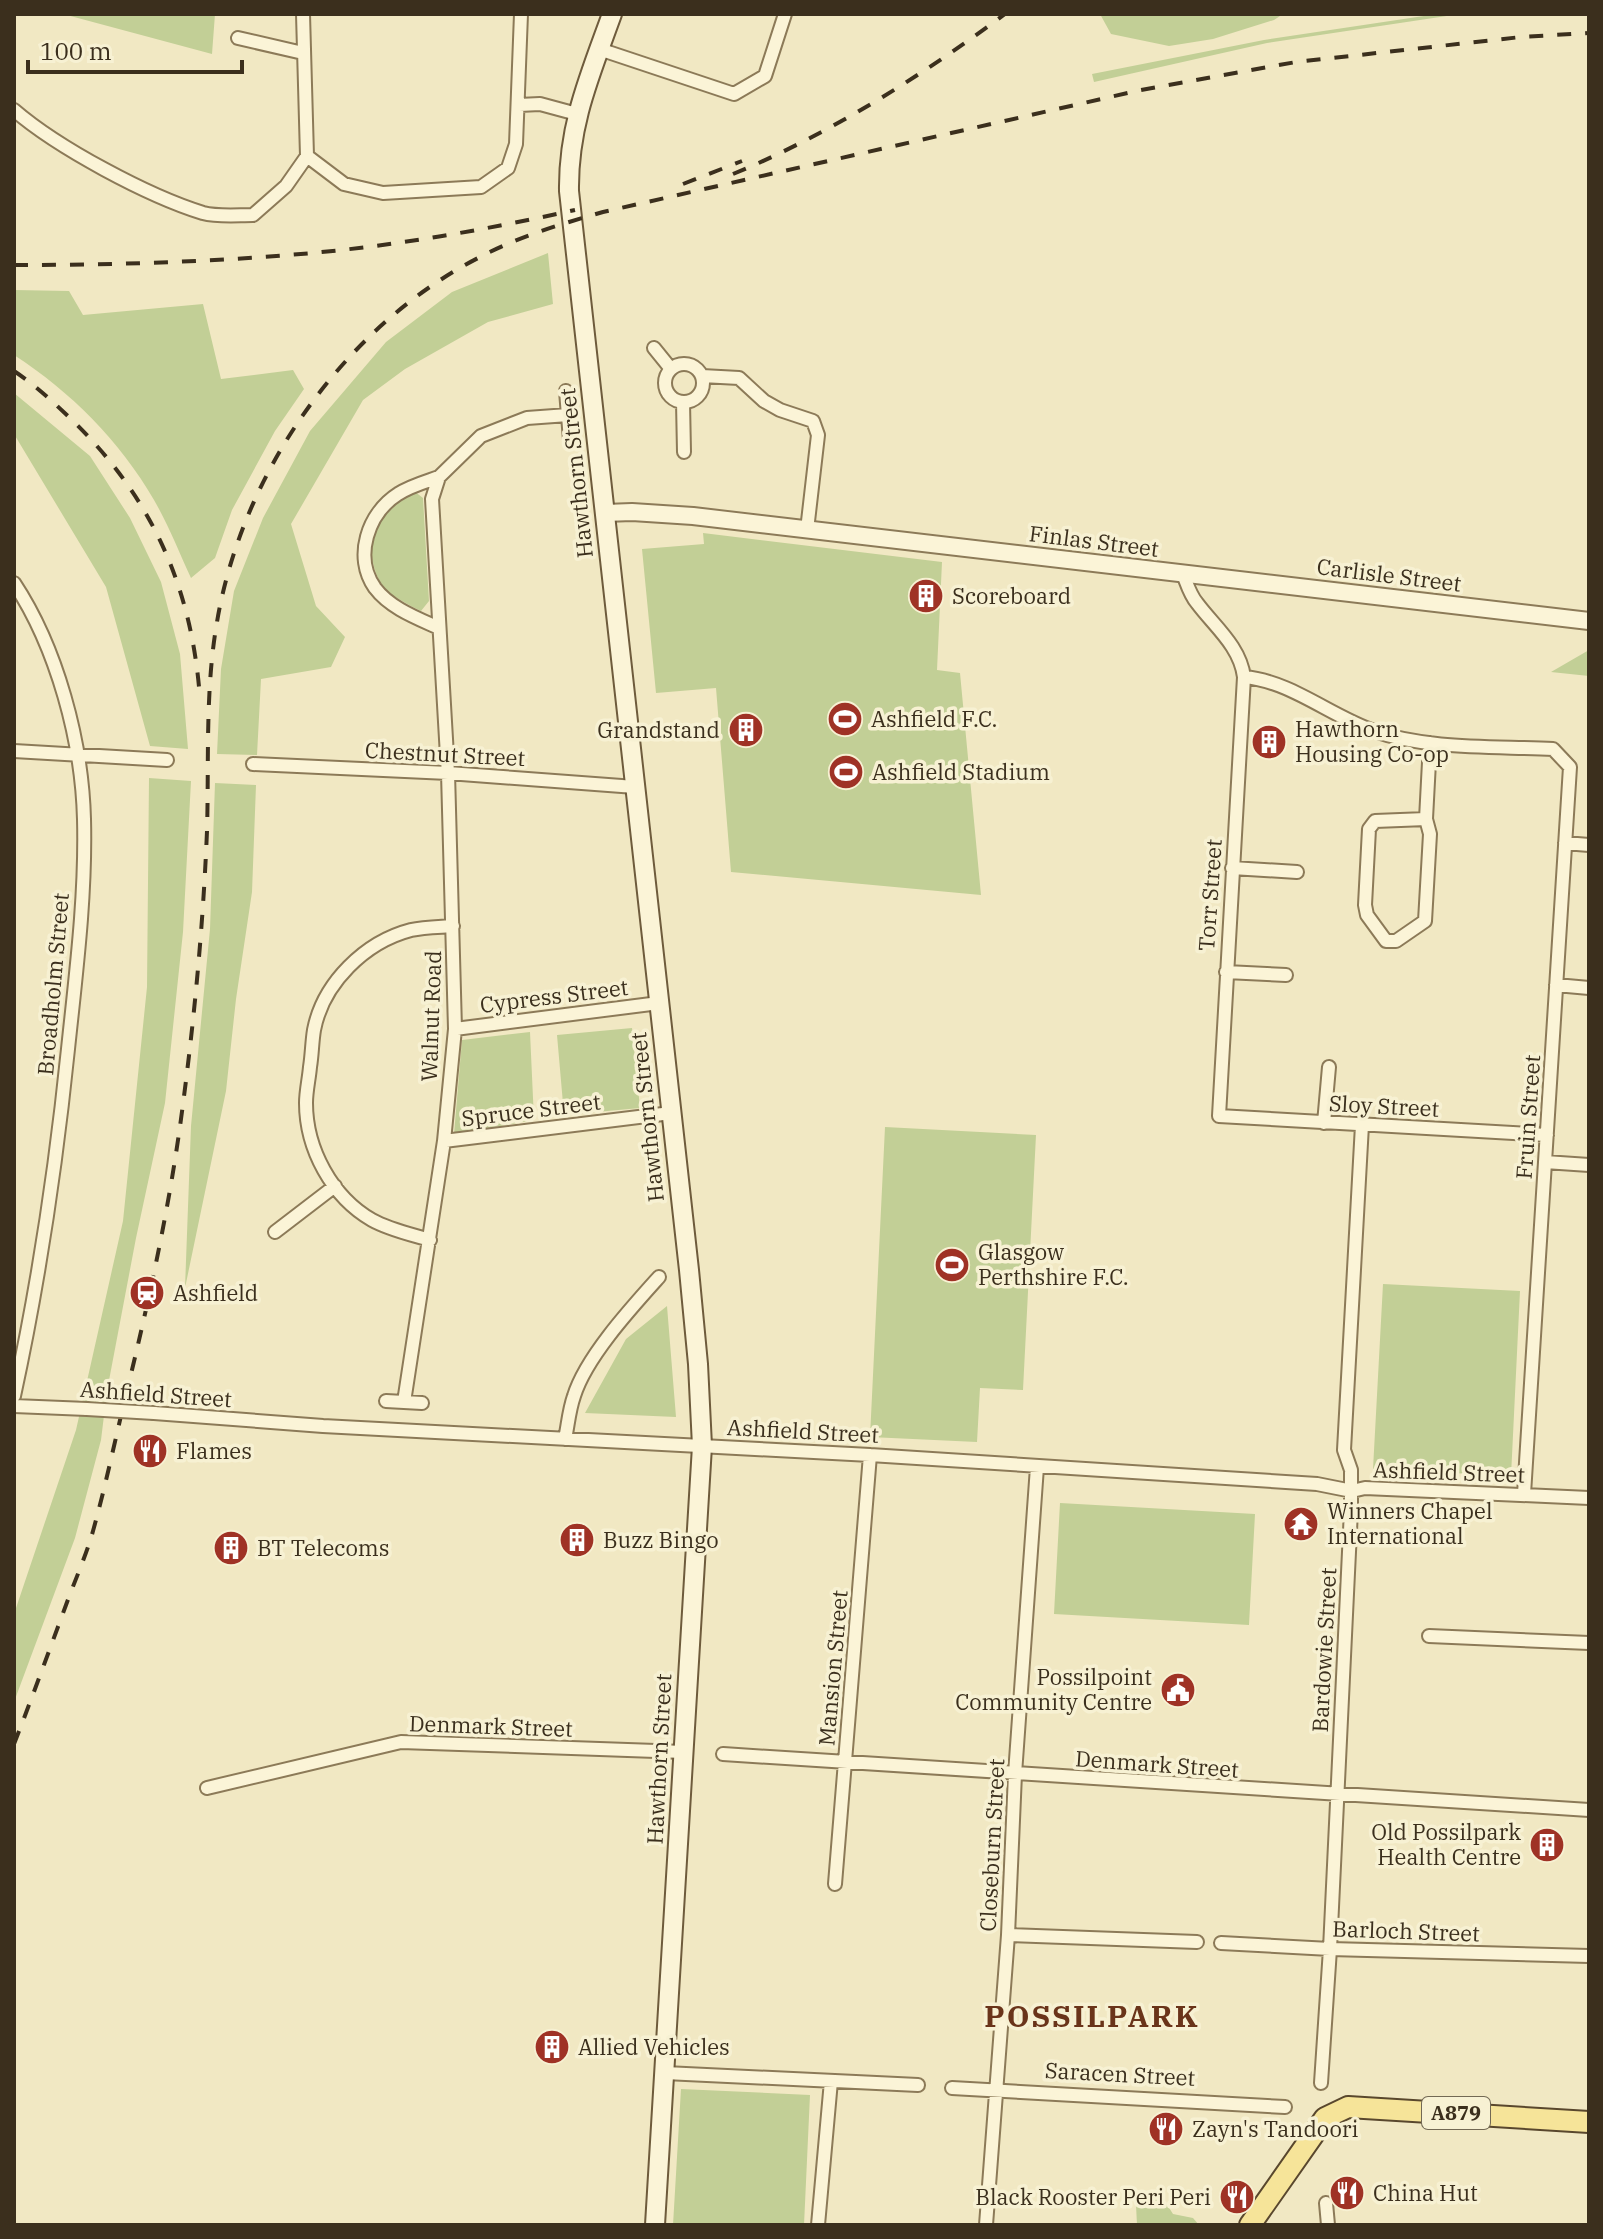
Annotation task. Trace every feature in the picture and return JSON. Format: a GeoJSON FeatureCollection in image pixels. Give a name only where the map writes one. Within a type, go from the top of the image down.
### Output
{"type":"FeatureCollection","features":[{"type":"Feature","properties":{"kind":"main road","name":"Hawthorn Street"},"geometry":{"type":"LineString","coordinates":[[612,14],[577,114],[569,150],[569,191],[698,1364],[702,1446],[655,2225]]}},
{"type":"Feature","properties":{"kind":"main road","name":"A879"},"geometry":{"type":"LineString","coordinates":[[1250,2225],[1325,2118],[1348,2107],[1589,2122]]}},
{"type":"Feature","properties":{"kind":"street"},"geometry":{"type":"LineString","coordinates":[[14,110],[37,131],[137,186],[206,214],[253,215],[286,186],[307,156],[303,14]]}},
{"type":"Feature","properties":{"kind":"street"},"geometry":{"type":"LineString","coordinates":[[307,156],[344,184],[383,193],[481,187],[508,168],[516,144],[521,14]]}},
{"type":"Feature","properties":{"kind":"street"},"geometry":{"type":"LineString","coordinates":[[599,49],[734,94],[765,76],[783,19],[797,14]]}},
{"type":"Feature","properties":{"kind":"street"},"geometry":{"type":"LineString","coordinates":[[238,38],[303,53]]}},
{"type":"Feature","properties":{"kind":"street"},"geometry":{"type":"LineString","coordinates":[[519,105],[540,104],[577,114]]}},
{"type":"Feature","properties":{"kind":"street"},"geometry":{"type":"LineString","coordinates":[[654,348],[671,369]]}},
{"type":"Feature","properties":{"kind":"street"},"geometry":{"type":"LineString","coordinates":[[689,364],[702,376],[704,383],[700,395],[683,402],[671,397],[665,386],[671,369],[689,364]]}},
{"type":"Feature","properties":{"kind":"street"},"geometry":{"type":"LineString","coordinates":[[702,376],[739,378],[772,406],[813,421],[818,435],[807,530]]}},
{"type":"Feature","properties":{"kind":"street"},"geometry":{"type":"LineString","coordinates":[[566,391],[570,440]]}},
{"type":"Feature","properties":{"kind":"street"},"geometry":{"type":"LineString","coordinates":[[683,402],[684,452]]}},
{"type":"Feature","properties":{"kind":"street"},"geometry":{"type":"LineString","coordinates":[[439,628],[389,601],[375,587],[365,564],[364,546],[370,525],[382,507],[398,494],[439,477],[481,436],[527,418],[568,415]]}},
{"type":"Feature","properties":{"kind":"street","name":"Walnut Road"},"geometry":{"type":"LineString","coordinates":[[404,1402],[444,1141],[455,1029],[448,773],[432,499],[439,477]]}},
{"type":"Feature","properties":{"kind":"street","name":"Finlas Street"},"geometry":{"type":"LineString","coordinates":[[605,513],[693,516],[1183,574],[1194,599],[1236,651],[1244,677]]}},
{"type":"Feature","properties":{"kind":"street","name":"Carlisle Street"},"geometry":{"type":"LineString","coordinates":[[1183,574],[1589,621]]}},
{"type":"Feature","properties":{"kind":"street","name":"Broadholm Street"},"geometry":{"type":"LineString","coordinates":[[14,583],[28,605],[60,678],[76,754],[84,818],[80,930],[58,1147],[36,1294],[14,1396]]}},
{"type":"Feature","properties":{"kind":"street"},"geometry":{"type":"LineString","coordinates":[[1244,677],[1265,678],[1374,731],[1430,743],[1426,819],[1430,834],[1425,921],[1396,941],[1386,941],[1367,915],[1365,905],[1369,829],[1375,821],[1426,819]]}},
{"type":"Feature","properties":{"kind":"street","name":"Torr Street"},"geometry":{"type":"LineString","coordinates":[[1219,1116],[1244,677]]}},
{"type":"Feature","properties":{"kind":"street","name":"Fruin Street"},"geometry":{"type":"LineString","coordinates":[[1430,743],[1553,749],[1570,767],[1524,1494]]}},
{"type":"Feature","properties":{"kind":"street"},"geometry":{"type":"LineString","coordinates":[[14,751],[167,760]]}},
{"type":"Feature","properties":{"kind":"street","name":"Chestnut Street"},"geometry":{"type":"LineString","coordinates":[[253,764],[448,773],[635,787]]}},
{"type":"Feature","properties":{"kind":"street"},"geometry":{"type":"LineString","coordinates":[[1565,843],[1589,845]]}},
{"type":"Feature","properties":{"kind":"street"},"geometry":{"type":"LineString","coordinates":[[1232,868],[1297,872]]}},
{"type":"Feature","properties":{"kind":"street"},"geometry":{"type":"LineString","coordinates":[[430,1240],[389,1228],[353,1206],[335,1186],[314,1148],[306,1103],[314,1028],[332,987],[346,969],[388,939],[412,930],[453,926]]}},
{"type":"Feature","properties":{"kind":"street"},"geometry":{"type":"LineString","coordinates":[[1226,972],[1286,975]]}},
{"type":"Feature","properties":{"kind":"street"},"geometry":{"type":"LineString","coordinates":[[1556,985],[1589,988]]}},
{"type":"Feature","properties":{"kind":"street","name":"Cypress Street"},"geometry":{"type":"LineString","coordinates":[[455,1029],[659,1003]]}},
{"type":"Feature","properties":{"kind":"street"},"geometry":{"type":"LineString","coordinates":[[1324,1123],[1329,1067]]}},
{"type":"Feature","properties":{"kind":"street","name":"Spruce Street"},"geometry":{"type":"LineString","coordinates":[[444,1141],[671,1113]]}},
{"type":"Feature","properties":{"kind":"street","name":"Sloy Street"},"geometry":{"type":"LineString","coordinates":[[1219,1116],[1547,1135]]}},
{"type":"Feature","properties":{"kind":"street","name":"Bardowie Street"},"geometry":{"type":"LineString","coordinates":[[1321,2083],[1352,1491],[1351,1470],[1344,1450],[1362,1125]]}},
{"type":"Feature","properties":{"kind":"street"},"geometry":{"type":"LineString","coordinates":[[1545,1162],[1589,1165]]}},
{"type":"Feature","properties":{"kind":"street"},"geometry":{"type":"LineString","coordinates":[[275,1232],[335,1186]]}},
{"type":"Feature","properties":{"kind":"street"},"geometry":{"type":"LineString","coordinates":[[565,1439],[574,1394],[594,1359],[631,1308],[659,1277]]}},
{"type":"Feature","properties":{"kind":"street"},"geometry":{"type":"LineString","coordinates":[[386,1401],[422,1403]]}},
{"type":"Feature","properties":{"kind":"street","name":"Ashfield Street"},"geometry":{"type":"LineString","coordinates":[[14,1406],[870,1455],[1317,1484],[1352,1491],[1365,1488],[1589,1498]]}},
{"type":"Feature","properties":{"kind":"street","name":"Mansion Street"},"geometry":{"type":"LineString","coordinates":[[835,1884],[870,1455]]}},
{"type":"Feature","properties":{"kind":"street","name":"Closeburn Street"},"geometry":{"type":"LineString","coordinates":[[986,2225],[1008,1935],[1015,1774],[1037,1467]]}},
{"type":"Feature","properties":{"kind":"street"},"geometry":{"type":"LineString","coordinates":[[1429,1636],[1589,1643]]}},
{"type":"Feature","properties":{"kind":"street","name":"Denmark Street"},"geometry":{"type":"LineString","coordinates":[[207,1788],[401,1742],[684,1752]]}},
{"type":"Feature","properties":{"kind":"street","name":"Denmark Street"},"geometry":{"type":"LineString","coordinates":[[723,1754],[1589,1810]]}},
{"type":"Feature","properties":{"kind":"street"},"geometry":{"type":"LineString","coordinates":[[1008,1935],[1197,1942]]}},
{"type":"Feature","properties":{"kind":"street","name":"Barloch Street"},"geometry":{"type":"LineString","coordinates":[[1221,1943],[1589,1956]]}},
{"type":"Feature","properties":{"kind":"street"},"geometry":{"type":"LineString","coordinates":[[665,2073],[918,2085]]}},
{"type":"Feature","properties":{"kind":"street"},"geometry":{"type":"LineString","coordinates":[[818,2225],[831,2081]]}},
{"type":"Feature","properties":{"kind":"street","name":"Saracen Street"},"geometry":{"type":"LineString","coordinates":[[952,2088],[1285,2107]]}},
{"type":"Feature","properties":{"kind":"street"},"geometry":{"type":"LineString","coordinates":[[1326,2203],[1328,2225]]}},
{"type":"Feature","properties":{"kind":"green space"},"geometry":{"type":"Polygon","coordinates":[[[63,14],[215,14],[212,54],[63,14]]]}},
{"type":"Feature","properties":{"kind":"green space"},"geometry":{"type":"Polygon","coordinates":[[[1100,14],[1283,14],[1274,20],[1213,39],[1169,46],[1111,34],[1100,14]]]}},
{"type":"Feature","properties":{"kind":"green space"},"geometry":{"type":"Polygon","coordinates":[[[1437,14],[1460,14],[1267,43],[1094,82],[1092,74],[1264,40],[1437,14]]]}},
{"type":"Feature","properties":{"kind":"green space"},"geometry":{"type":"Polygon","coordinates":[[[548,253],[553,304],[488,322],[405,369],[363,400],[291,524],[316,606],[345,637],[331,667],[261,679],[257,755],[217,754],[221,669],[234,591],[263,518],[310,431],[386,342],[452,292],[548,253]]]}},
{"type":"Feature","properties":{"kind":"green space"},"geometry":{"type":"Polygon","coordinates":[[[14,290],[69,291],[83,315],[203,304],[221,379],[293,370],[304,389],[275,431],[232,510],[215,558],[191,578],[159,509],[126,458],[93,419],[55,385],[14,355],[14,290]]]}},
{"type":"Feature","properties":{"kind":"green space"},"geometry":{"type":"Polygon","coordinates":[[[14,393],[90,456],[130,518],[161,582],[180,654],[188,749],[150,746],[106,587],[14,434],[14,393]]]}},
{"type":"Feature","properties":{"kind":"green space"},"geometry":{"type":"Polygon","coordinates":[[[414,491],[423,498],[429,601],[421,611],[383,587],[373,563],[372,551],[381,521],[414,491]]]}},
{"type":"Feature","properties":{"kind":"green space","name":"Ashfield Stadium"},"geometry":{"type":"Polygon","coordinates":[[[703,533],[942,562],[937,670],[960,673],[981,895],[731,872],[716,688],[656,693],[642,549],[704,544],[703,533]]]}},
{"type":"Feature","properties":{"kind":"green space"},"geometry":{"type":"Polygon","coordinates":[[[1589,650],[1589,676],[1551,672],[1589,650]]]}},
{"type":"Feature","properties":{"kind":"green space"},"geometry":{"type":"Polygon","coordinates":[[[149,778],[191,781],[183,932],[165,1103],[136,1238],[107,1391],[101,1440],[75,1538],[14,1702],[14,1614],[76,1430],[123,1221],[147,987],[149,778]]]}},
{"type":"Feature","properties":{"kind":"green space"},"geometry":{"type":"Polygon","coordinates":[[[215,783],[256,785],[252,892],[226,1091],[185,1288],[191,1126],[210,929],[215,783]]]}},
{"type":"Feature","properties":{"kind":"green space"},"geometry":{"type":"Polygon","coordinates":[[[632,1028],[640,1108],[564,1115],[557,1035],[632,1028]]]}},
{"type":"Feature","properties":{"kind":"green space"},"geometry":{"type":"Polygon","coordinates":[[[530,1032],[534,1120],[454,1134],[462,1040],[530,1032]]]}},
{"type":"Feature","properties":{"kind":"green space"},"geometry":{"type":"Polygon","coordinates":[[[885,1127],[1036,1135],[1023,1390],[980,1388],[977,1442],[870,1437],[885,1127]]]}},
{"type":"Feature","properties":{"kind":"green space"},"geometry":{"type":"Polygon","coordinates":[[[1383,1284],[1520,1291],[1511,1476],[1373,1469],[1383,1284]]]}},
{"type":"Feature","properties":{"kind":"green space"},"geometry":{"type":"Polygon","coordinates":[[[667,1306],[676,1417],[585,1413],[626,1339],[667,1306]]]}},
{"type":"Feature","properties":{"kind":"green space"},"geometry":{"type":"Polygon","coordinates":[[[1060,1503],[1255,1514],[1249,1625],[1054,1614],[1060,1503]]]}},
{"type":"Feature","properties":{"kind":"green space"},"geometry":{"type":"Polygon","coordinates":[[[681,2089],[810,2095],[804,2225],[673,2225],[681,2089]]]}},
{"type":"Feature","properties":{"kind":"green space"},"geometry":{"type":"Polygon","coordinates":[[[1157,2189],[1173,2214],[1193,2218],[1199,2225],[1137,2225],[1136,2205],[1157,2189]]]}},
{"type":"Feature","properties":{"kind":"railway"},"geometry":{"type":"LineString","coordinates":[[733,174],[804,141],[874,102],[1005,14]]}},
{"type":"Feature","properties":{"kind":"railway"},"geometry":{"type":"LineString","coordinates":[[14,1744],[93,1531],[163,1226],[176,1155],[194,1011],[207,831],[208,726],[213,648],[230,566],[250,512],[275,459],[307,410],[344,364],[385,322],[431,286],[480,257],[525,237],[603,212],[1141,90],[1296,62],[1521,37],[1589,33]]}},
{"type":"Feature","properties":{"kind":"railway"},"geometry":{"type":"LineString","coordinates":[[683,184],[742,161]]}},
{"type":"Feature","properties":{"kind":"railway"},"geometry":{"type":"LineString","coordinates":[[14,265],[238,259],[312,253],[444,236],[575,210]]}},
{"type":"Feature","properties":{"kind":"railway"},"geometry":{"type":"LineString","coordinates":[[14,371],[50,399],[99,448],[145,511],[177,581],[188,618],[200,699]]}},
{"type":"Feature","properties":{"kind":"place","name":"Scoreboard"},"geometry":{"type":"Point","coordinates":[926,596]}},
{"type":"Feature","properties":{"kind":"place","name":"Ashfield F.C."},"geometry":{"type":"Point","coordinates":[845,719]}},
{"type":"Feature","properties":{"kind":"place","name":"Grandstand"},"geometry":{"type":"Point","coordinates":[746,730]}},
{"type":"Feature","properties":{"kind":"place","name":"Hawthorn Housing Co-op"},"geometry":{"type":"Point","coordinates":[1269,742]}},
{"type":"Feature","properties":{"kind":"place","name":"Ashfield Stadium"},"geometry":{"type":"Point","coordinates":[846,772]}},
{"type":"Feature","properties":{"kind":"place","name":"Glasgow Perthshire F.C."},"geometry":{"type":"Point","coordinates":[952,1265]}},
{"type":"Feature","properties":{"kind":"place","name":"Ashfield"},"geometry":{"type":"Point","coordinates":[147,1293]}},
{"type":"Feature","properties":{"kind":"place","name":"Flames"},"geometry":{"type":"Point","coordinates":[150,1451]}},
{"type":"Feature","properties":{"kind":"place","name":"Winners Chapel International"},"geometry":{"type":"Point","coordinates":[1301,1524]}},
{"type":"Feature","properties":{"kind":"place","name":"Buzz Bingo"},"geometry":{"type":"Point","coordinates":[577,1540]}},
{"type":"Feature","properties":{"kind":"place","name":"BT Telecoms"},"geometry":{"type":"Point","coordinates":[231,1548]}},
{"type":"Feature","properties":{"kind":"place","name":"Possilpoint Community Centre"},"geometry":{"type":"Point","coordinates":[1178,1690]}},
{"type":"Feature","properties":{"kind":"place","name":"Old Possilpark Health Centre"},"geometry":{"type":"Point","coordinates":[1547,1845]}},
{"type":"Feature","properties":{"kind":"place","name":"Allied Vehicles"},"geometry":{"type":"Point","coordinates":[552,2047]}},
{"type":"Feature","properties":{"kind":"place","name":"Zayn's Tandoori"},"geometry":{"type":"Point","coordinates":[1166,2129]}},
{"type":"Feature","properties":{"kind":"place","name":"China Hut"},"geometry":{"type":"Point","coordinates":[1347,2193]}},
{"type":"Feature","properties":{"kind":"place","name":"Black Rooster Peri Peri"},"geometry":{"type":"Point","coordinates":[1237,2197]}},
{"type":"Feature","properties":{"kind":"district","name":"POSSILPARK"},"geometry":{"type":"Point","coordinates":[1092,2017]}}]}
